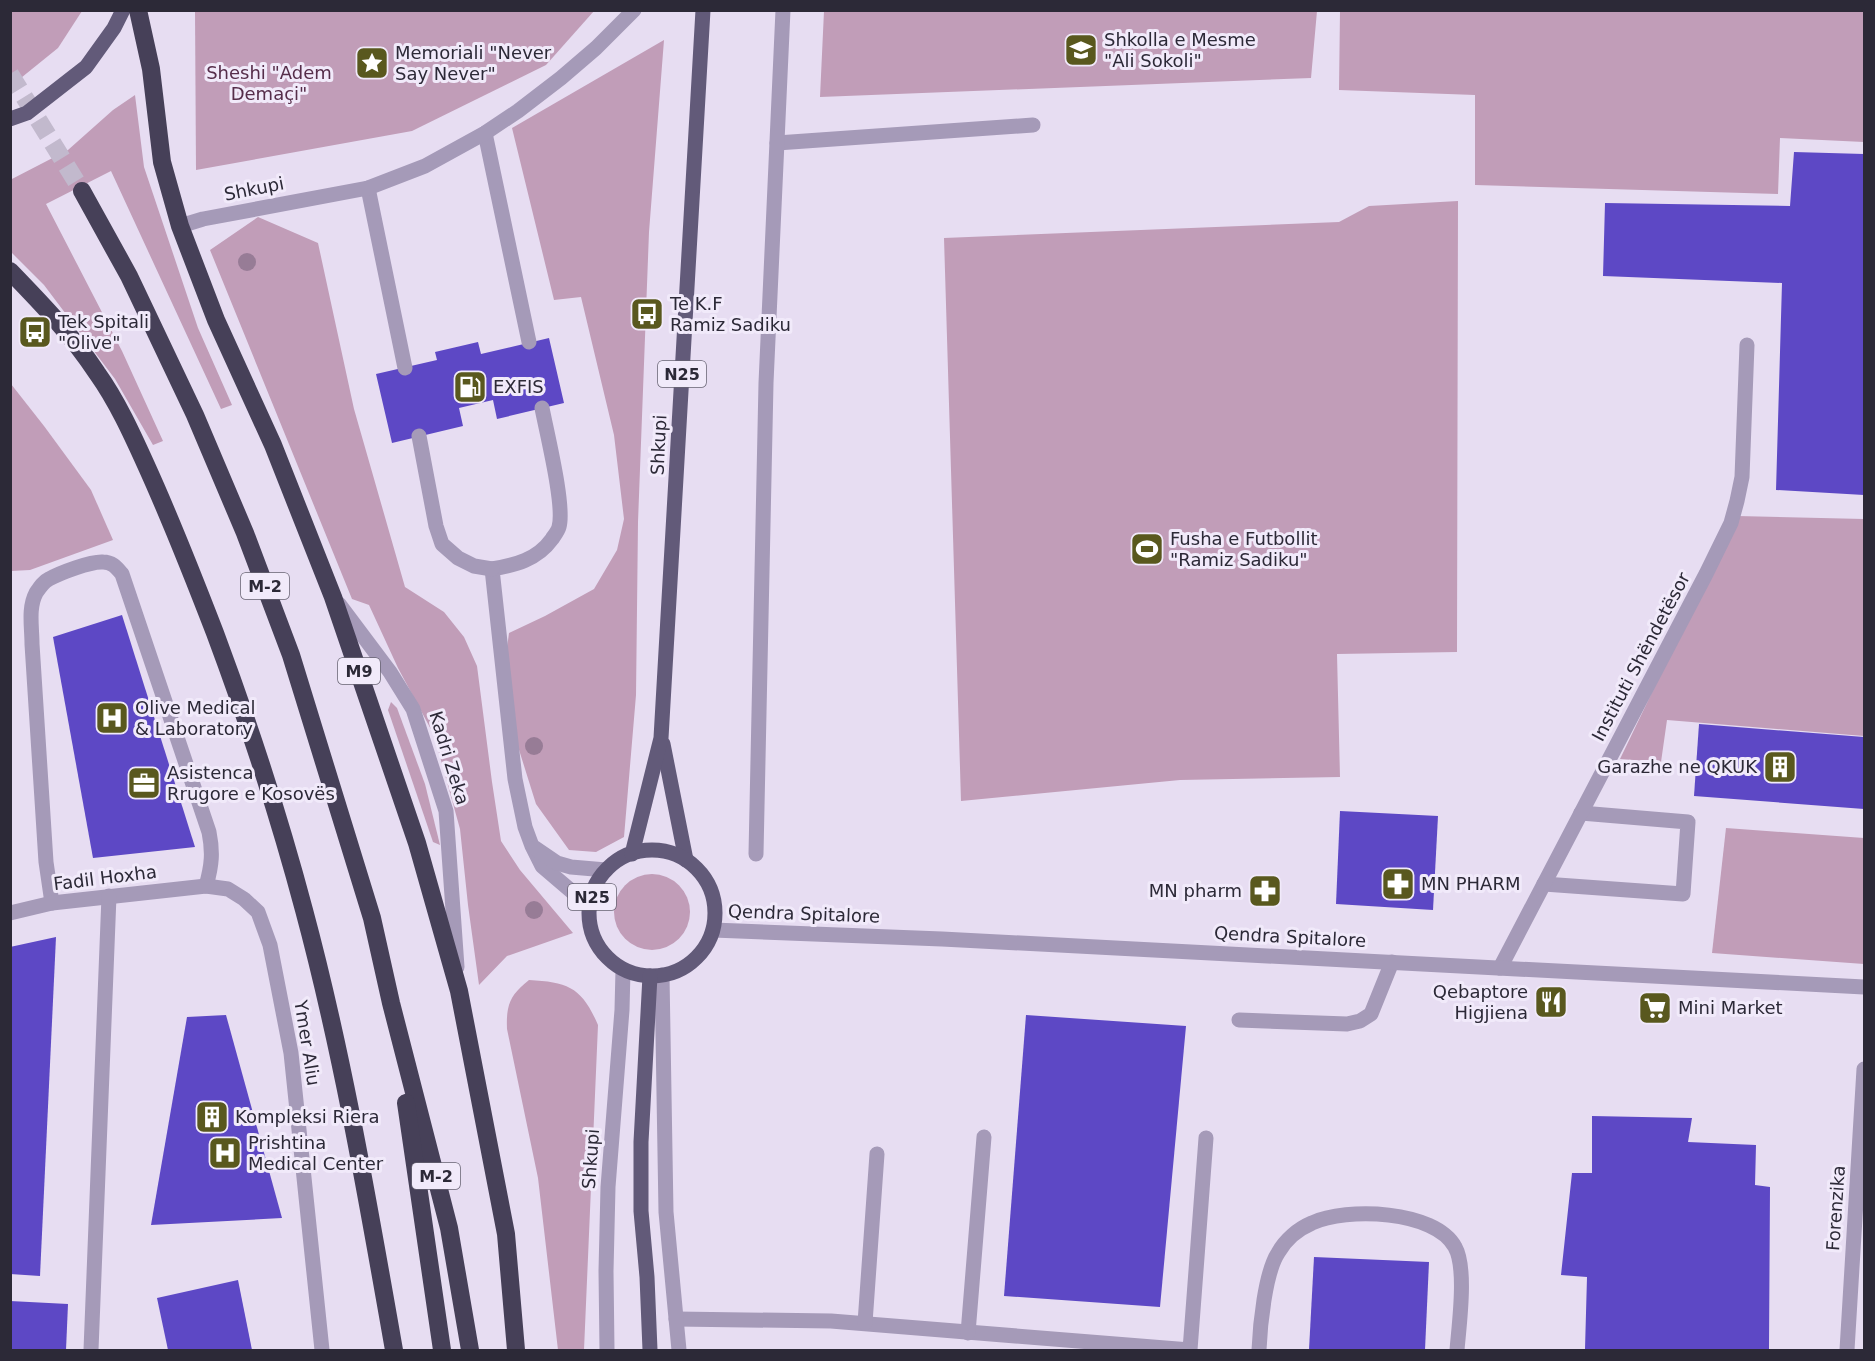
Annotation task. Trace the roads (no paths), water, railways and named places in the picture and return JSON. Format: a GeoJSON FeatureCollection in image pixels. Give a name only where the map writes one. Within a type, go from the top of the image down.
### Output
{"type":"FeatureCollection","features":[{"type":"Feature","properties":{"kind":"highway","name":"M9"},"geometry":{"type":"LineString","coordinates":[[138,10],[150,69],[162,162],[180,226],[216,320],[273,445],[333,597],[417,843],[459,991],[506,1234],[516,1350]]}},
{"type":"Feature","properties":{"kind":"highway","name":"M-2"},"geometry":{"type":"LineString","coordinates":[[82,191],[134,286],[195,415],[245,533],[291,655],[372,918],[449,1228],[470,1350]]}},
{"type":"Feature","properties":{"kind":"highway"},"geometry":{"type":"LineString","coordinates":[[10,270],[57,319],[98,374],[130,431],[189,564],[243,709],[275,807],[299,892],[329,1015],[352,1116],[394,1350]]}},
{"type":"Feature","properties":{"kind":"highway","name":"M-2"},"geometry":{"type":"LineString","coordinates":[[392,1003],[442,1350]]}},
{"type":"Feature","properties":{"kind":"main road"},"geometry":{"type":"LineString","coordinates":[[10,119],[27,114],[86,67],[114,28],[123,10]]}},
{"type":"Feature","properties":{"kind":"main road","name":"Shkupi"},"geometry":{"type":"LineString","coordinates":[[632,854],[661,738],[703,10]]}},
{"type":"Feature","properties":{"kind":"main road","name":"Shkupi"},"geometry":{"type":"LineString","coordinates":[[661,738],[686,860]]}},
{"type":"Feature","properties":{"kind":"main road","name":"N25"},"geometry":{"type":"LineString","coordinates":[[623,970],[609,959],[598,945],[590,920],[590,907],[595,887],[606,870],[618,861],[632,854],[660,851],[686,860],[698,870],[708,883],[714,898],[716,914],[713,930],[696,959],[674,972],[656,976]]}},
{"type":"Feature","properties":{"kind":"main road"},"geometry":{"type":"LineString","coordinates":[[623,970],[656,976],[641,1142],[641,1210],[650,1350]]}},
{"type":"Feature","properties":{"kind":"street","name":"Shkupi"},"geometry":{"type":"LineString","coordinates":[[180,226],[202,219],[368,188],[425,165],[485,133],[561,78],[596,48],[634,10]]}},
{"type":"Feature","properties":{"kind":"street"},"geometry":{"type":"LineString","coordinates":[[756,854],[766,383],[783,10]]}},
{"type":"Feature","properties":{"kind":"street"},"geometry":{"type":"LineString","coordinates":[[777,143],[1033,125]]}},
{"type":"Feature","properties":{"kind":"street"},"geometry":{"type":"LineString","coordinates":[[485,133],[529,342]]}},
{"type":"Feature","properties":{"kind":"street"},"geometry":{"type":"LineString","coordinates":[[368,188],[405,368]]}},
{"type":"Feature","properties":{"kind":"street","name":"Instituti Shëndetësor"},"geometry":{"type":"LineString","coordinates":[[1500,968],[1731,523],[1742,477],[1747,345]]}},
{"type":"Feature","properties":{"kind":"street"},"geometry":{"type":"LineString","coordinates":[[419,436],[436,526],[442,544],[458,558],[474,566],[492,569],[511,566],[531,559],[547,545],[559,528],[560,506],[542,408]]}},
{"type":"Feature","properties":{"kind":"street"},"geometry":{"type":"LineString","coordinates":[[52,903],[44,828],[32,644],[32,608],[34,596],[40,586],[48,580],[95,562],[115,565],[122,574],[209,832],[213,850],[206,886]]}},
{"type":"Feature","properties":{"kind":"street"},"geometry":{"type":"LineString","coordinates":[[492,569],[520,808],[532,846],[542,866],[590,907]]}},
{"type":"Feature","properties":{"kind":"street","name":"Kadri Zeka"},"geometry":{"type":"LineString","coordinates":[[333,597],[390,672],[413,709],[446,811],[459,991]]}},
{"type":"Feature","properties":{"kind":"street"},"geometry":{"type":"LineString","coordinates":[[1544,884],[1683,894],[1688,822],[1581,813]]}},
{"type":"Feature","properties":{"kind":"street"},"geometry":{"type":"LineString","coordinates":[[532,846],[557,863],[571,867],[606,870]]}},
{"type":"Feature","properties":{"kind":"street","name":"Fadil Hoxha"},"geometry":{"type":"LineString","coordinates":[[10,913],[52,903],[206,886]]}},
{"type":"Feature","properties":{"kind":"street","name":"Ymer Aliu"},"geometry":{"type":"LineString","coordinates":[[206,886],[228,888],[244,899],[258,912],[270,945],[291,1053],[322,1350]]}},
{"type":"Feature","properties":{"kind":"street"},"geometry":{"type":"LineString","coordinates":[[91,1350],[109,896]]}},
{"type":"Feature","properties":{"kind":"street","name":"Qendra Spitalore"},"geometry":{"type":"LineString","coordinates":[[713,930],[942,939],[1864,987]]}},
{"type":"Feature","properties":{"kind":"street"},"geometry":{"type":"LineString","coordinates":[[1239,1020],[1347,1024],[1359,1021],[1371,1014],[1392,962]]}},
{"type":"Feature","properties":{"kind":"street","name":"Shkupi"},"geometry":{"type":"LineString","coordinates":[[607,1350],[608,1187],[623,970]]}},
{"type":"Feature","properties":{"kind":"street"},"geometry":{"type":"LineString","coordinates":[[656,976],[666,1212],[679,1350]]}},
{"type":"Feature","properties":{"kind":"street","name":"Forenzika"},"geometry":{"type":"LineString","coordinates":[[1847,1350],[1864,1069]]}},
{"type":"Feature","properties":{"kind":"street"},"geometry":{"type":"LineString","coordinates":[[968,1333],[984,1137]]}},
{"type":"Feature","properties":{"kind":"street"},"geometry":{"type":"LineString","coordinates":[[676,1319],[744,1318],[865,1323],[1190,1350],[1206,1138]]}},
{"type":"Feature","properties":{"kind":"street"},"geometry":{"type":"LineString","coordinates":[[865,1323],[877,1154]]}},
{"type":"Feature","properties":{"kind":"street"},"geometry":{"type":"LineString","coordinates":[[1259,1350],[1268,1280],[1277,1254],[1293,1234],[1312,1223],[1337,1216],[1365,1215],[1416,1219],[1433,1226],[1446,1235],[1456,1248],[1460,1262],[1461,1282],[1457,1350]]}},
{"type":"Feature","properties":{"kind":"tunnel"},"geometry":{"type":"LineString","coordinates":[[10,74],[82,191]]}},
{"type":"Feature","properties":{"kind":"place","name":"Shkolla e Mesme \"Ali Sokoli\""},"geometry":{"type":"Point","coordinates":[1081,50]}},
{"type":"Feature","properties":{"kind":"place","name":"Memoriali \"Never Say Never\""},"geometry":{"type":"Point","coordinates":[372,63]}},
{"type":"Feature","properties":{"kind":"place","name":"Te K.F Ramiz Sadiku"},"geometry":{"type":"Point","coordinates":[647,314]}},
{"type":"Feature","properties":{"kind":"place","name":"Tek Spitali \"Olive\""},"geometry":{"type":"Point","coordinates":[35,332]}},
{"type":"Feature","properties":{"kind":"place","name":"EXFIS"},"geometry":{"type":"Point","coordinates":[470,387]}},
{"type":"Feature","properties":{"kind":"place","name":"Fusha e Futbollit \"Ramiz Sadiku\""},"geometry":{"type":"Point","coordinates":[1147,549]}},
{"type":"Feature","properties":{"kind":"place","name":"Olive Medical & Laboratory"},"geometry":{"type":"Point","coordinates":[112,718]}},
{"type":"Feature","properties":{"kind":"place","name":"Garazhe ne QKUK"},"geometry":{"type":"Point","coordinates":[1780,767]}},
{"type":"Feature","properties":{"kind":"place","name":"Asistenca Rrugore e Kosovës"},"geometry":{"type":"Point","coordinates":[144,783]}},
{"type":"Feature","properties":{"kind":"place","name":"MN PHARM"},"geometry":{"type":"Point","coordinates":[1398,884]}},
{"type":"Feature","properties":{"kind":"place","name":"MN pharm"},"geometry":{"type":"Point","coordinates":[1265,891]}},
{"type":"Feature","properties":{"kind":"place","name":"Qebaptore Higjiena"},"geometry":{"type":"Point","coordinates":[1551,1002]}},
{"type":"Feature","properties":{"kind":"place","name":"Mini Market"},"geometry":{"type":"Point","coordinates":[1655,1008]}},
{"type":"Feature","properties":{"kind":"place","name":"Kompleksi Riera"},"geometry":{"type":"Point","coordinates":[212,1117]}},
{"type":"Feature","properties":{"kind":"place","name":"Prishtina Medical Center"},"geometry":{"type":"Point","coordinates":[225,1153]}},
{"type":"Feature","properties":{"kind":"park label","name":"Sheshi \"Adem Demaçi\""},"geometry":{"type":"Point","coordinates":[269,83]}}]}
